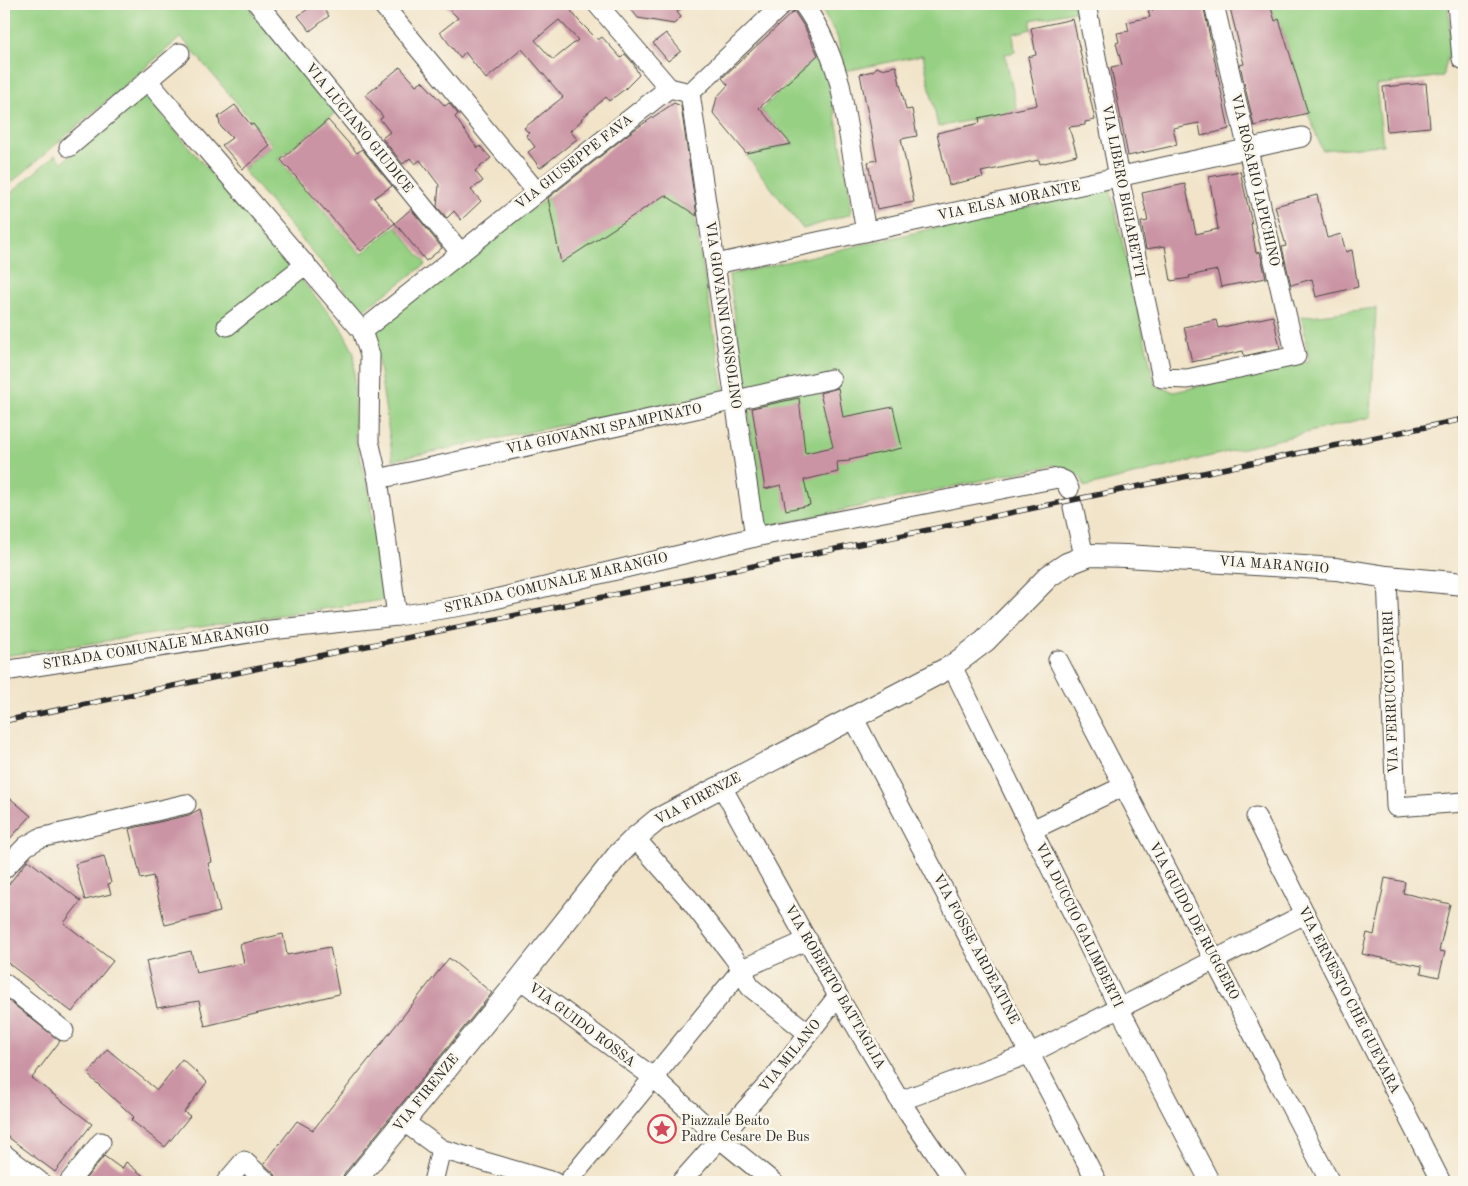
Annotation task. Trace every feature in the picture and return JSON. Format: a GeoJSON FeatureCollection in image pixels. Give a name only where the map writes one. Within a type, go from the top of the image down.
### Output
{"type":"FeatureCollection","features":[{"type":"Feature","properties":{"kind":"street","name":"VIA LUCIANO GIUDICE"},"geometry":{"type":"LineString","coordinates":[[258,4],[460,252]]}},
{"type":"Feature","properties":{"kind":"street"},"geometry":{"type":"LineString","coordinates":[[382,4],[536,192]]}},
{"type":"Feature","properties":{"kind":"street"},"geometry":{"type":"LineString","coordinates":[[597,4],[669,88],[690,93],[783,4]]}},
{"type":"Feature","properties":{"kind":"street"},"geometry":{"type":"LineString","coordinates":[[803,4],[816,21],[836,69],[866,232]]}},
{"type":"Feature","properties":{"kind":"street","name":"VIA LIBERO BIGIARETTI"},"geometry":{"type":"LineString","coordinates":[[1086,4],[1119,177],[1162,378]]}},
{"type":"Feature","properties":{"kind":"street","name":"VIA ROSARIO IAPICHINO"},"geometry":{"type":"LineString","coordinates":[[1162,378],[1187,378],[1296,356],[1214,4]]}},
{"type":"Feature","properties":{"kind":"street"},"geometry":{"type":"LineString","coordinates":[[1457,4],[1462,59],[1464,59]]}},
{"type":"Feature","properties":{"kind":"street"},"geometry":{"type":"LineString","coordinates":[[69,146],[180,53]]}},
{"type":"Feature","properties":{"kind":"street"},"geometry":{"type":"LineString","coordinates":[[148,80],[362,330],[370,355],[369,441],[378,479],[397,616]]}},
{"type":"Feature","properties":{"kind":"street","name":"VIA GIUSEPPE FAVA"},"geometry":{"type":"LineString","coordinates":[[362,330],[669,88]]}},
{"type":"Feature","properties":{"kind":"street","name":"VIA GIOVANNI CONSOLINO"},"geometry":{"type":"LineString","coordinates":[[690,93],[755,537]]}},
{"type":"Feature","properties":{"kind":"street","name":"VIA ELSA MORANTE"},"geometry":{"type":"LineString","coordinates":[[716,264],[1302,137]]}},
{"type":"Feature","properties":{"kind":"street"},"geometry":{"type":"LineString","coordinates":[[227,326],[306,264]]}},
{"type":"Feature","properties":{"kind":"street","name":"VIA GIOVANNI SPAMPINATO"},"geometry":{"type":"LineString","coordinates":[[378,479],[831,379]]}},
{"type":"Feature","properties":{"kind":"street","name":"STRADA COMUNALE MARANGIO"},"geometry":{"type":"LineString","coordinates":[[4,671],[262,631],[397,616],[474,604],[755,537],[1058,478],[1065,482],[1071,498],[1084,556]]}},
{"type":"Feature","properties":{"kind":"street","name":"VIA MARANGIO"},"geometry":{"type":"LineString","coordinates":[[1084,556],[1126,556],[1336,569],[1387,577],[1464,584]]}},
{"type":"Feature","properties":{"kind":"street","name":"VIA FIRENZE"},"geometry":{"type":"LineString","coordinates":[[354,1182],[520,979],[618,855],[635,838],[656,820],[952,666],[985,641],[1049,576],[1084,556]]}},
{"type":"Feature","properties":{"kind":"street","name":"VIA FERRUCCIO PARRI"},"geometry":{"type":"LineString","coordinates":[[1387,577],[1396,807],[1464,802]]}},
{"type":"Feature","properties":{"kind":"street","name":"VIA GUIDO DE RUGGERO"},"geometry":{"type":"LineString","coordinates":[[1058,660],[1330,1182]]}},
{"type":"Feature","properties":{"kind":"street","name":"VIA DUCCIO GALIMBERTI"},"geometry":{"type":"LineString","coordinates":[[952,666],[1204,1180]]}},
{"type":"Feature","properties":{"kind":"street","name":"VIA FOSSE ARDEATINE"},"geometry":{"type":"LineString","coordinates":[[852,717],[1031,1053],[1097,1182]]}},
{"type":"Feature","properties":{"kind":"street"},"geometry":{"type":"LineString","coordinates":[[1032,830],[1124,786]]}},
{"type":"Feature","properties":{"kind":"street","name":"VIA ROBERTO BATTAGLIA"},"geometry":{"type":"LineString","coordinates":[[722,787],[838,996],[900,1101],[954,1182]]}},
{"type":"Feature","properties":{"kind":"street"},"geometry":{"type":"LineString","coordinates":[[4,869],[26,846],[40,838],[186,804]]}},
{"type":"Feature","properties":{"kind":"street","name":"VIA ERNESTO CHE GUEVARA"},"geometry":{"type":"LineString","coordinates":[[1256,817],[1441,1182]]}},
{"type":"Feature","properties":{"kind":"street"},"geometry":{"type":"LineString","coordinates":[[635,838],[689,899],[742,969],[750,987],[808,1033]]}},
{"type":"Feature","properties":{"kind":"street"},"geometry":{"type":"LineString","coordinates":[[900,1101],[1031,1053],[1305,914]]}},
{"type":"Feature","properties":{"kind":"street"},"geometry":{"type":"LineString","coordinates":[[568,1182],[653,1072],[742,969],[808,940]]}},
{"type":"Feature","properties":{"kind":"street","name":"VIA GUIDO ROSSA"},"geometry":{"type":"LineString","coordinates":[[520,979],[653,1072],[719,1138]]}},
{"type":"Feature","properties":{"kind":"street"},"geometry":{"type":"LineString","coordinates":[[4,983],[64,1031]]}},
{"type":"Feature","properties":{"kind":"street","name":"VIA MILANO"},"geometry":{"type":"LineString","coordinates":[[680,1182],[776,1075],[838,996]]}},
{"type":"Feature","properties":{"kind":"street"},"geometry":{"type":"LineString","coordinates":[[403,1121],[441,1149],[554,1182]]}},
{"type":"Feature","properties":{"kind":"street"},"geometry":{"type":"LineString","coordinates":[[719,1138],[773,1182]]}},
{"type":"Feature","properties":{"kind":"street"},"geometry":{"type":"LineString","coordinates":[[69,1182],[101,1142]]}},
{"type":"Feature","properties":{"kind":"street"},"geometry":{"type":"LineString","coordinates":[[434,1182],[441,1149]]}},
{"type":"Feature","properties":{"kind":"street"},"geometry":{"type":"LineString","coordinates":[[4,1156],[38,1182]]}},
{"type":"Feature","properties":{"kind":"street"},"geometry":{"type":"LineString","coordinates":[[226,1182],[244,1161],[267,1182]]}},
{"type":"Feature","properties":{"kind":"green space"},"geometry":{"type":"Polygon","coordinates":[[[4,4],[250,4],[250,9],[255,17],[336,112],[278,159],[361,254],[396,226],[426,264],[362,311],[243,170],[272,145],[181,37],[4,189],[4,4]]]}},
{"type":"Feature","properties":{"kind":"green space"},"geometry":{"type":"Polygon","coordinates":[[[818,4],[1076,4],[1075,11],[1031,20],[1031,29],[1013,34],[1015,52],[1005,54],[1017,110],[938,127],[923,55],[845,71],[837,36],[818,4]]]}},
{"type":"Feature","properties":{"kind":"green space"},"geometry":{"type":"Polygon","coordinates":[[[1270,4],[1448,4],[1451,44],[1443,76],[1376,85],[1383,145],[1322,150],[1308,113],[1279,19],[1275,21],[1270,4]]]}},
{"type":"Feature","properties":{"kind":"green space"},"geometry":{"type":"Polygon","coordinates":[[[818,55],[824,59],[848,181],[851,214],[803,229],[746,155],[794,144],[761,110],[818,55]]]}},
{"type":"Feature","properties":{"kind":"green space"},"geometry":{"type":"Polygon","coordinates":[[[145,95],[340,326],[354,353],[355,438],[368,486],[383,600],[4,656],[4,199],[55,155],[62,162],[145,95]]]}},
{"type":"Feature","properties":{"kind":"green space"},"geometry":{"type":"Polygon","coordinates":[[[675,105],[724,392],[393,460],[374,332],[398,307],[675,105]]]}},
{"type":"Feature","properties":{"kind":"green space"},"geometry":{"type":"Polygon","coordinates":[[[1110,188],[1155,385],[1174,392],[1309,361],[1302,317],[1376,308],[1371,417],[1084,487],[1081,477],[1054,465],[764,527],[729,275],[1110,188]]]}},
{"type":"Feature","properties":{"kind":"building"},"geometry":{"type":"Polygon","coordinates":[[[315,4],[319,4],[329,16],[310,31],[298,16],[315,4]]]}},
{"type":"Feature","properties":{"kind":"building"},"geometry":{"type":"Polygon","coordinates":[[[444,4],[566,4],[579,21],[598,40],[602,37],[621,58],[625,54],[633,63],[639,75],[625,89],[609,101],[606,97],[581,119],[570,131],[577,139],[540,168],[528,152],[535,147],[526,135],[529,133],[524,128],[563,97],[522,49],[486,79],[465,52],[460,58],[440,32],[458,18],[444,4]],[[559,20],[535,40],[553,60],[578,40],[559,20]]]}},
{"type":"Feature","properties":{"kind":"building"},"geometry":{"type":"Polygon","coordinates":[[[627,4],[686,4],[677,12],[681,17],[674,24],[638,18],[627,4]]]}},
{"type":"Feature","properties":{"kind":"building"},"geometry":{"type":"Polygon","coordinates":[[[1152,4],[1203,4],[1229,129],[1201,136],[1199,123],[1173,128],[1177,145],[1128,156],[1111,67],[1122,65],[1116,43],[1119,42],[1117,33],[1129,31],[1127,22],[1150,17],[1148,11],[1153,10],[1152,4]]]}},
{"type":"Feature","properties":{"kind":"building"},"geometry":{"type":"Polygon","coordinates":[[[1229,4],[1270,4],[1275,21],[1279,19],[1308,113],[1254,126],[1240,65],[1244,64],[1229,4]]]}},
{"type":"Feature","properties":{"kind":"building"},"geometry":{"type":"Polygon","coordinates":[[[794,11],[805,28],[818,55],[759,108],[791,144],[746,153],[713,113],[717,97],[728,85],[722,78],[794,11]]]}},
{"type":"Feature","properties":{"kind":"building"},"geometry":{"type":"Polygon","coordinates":[[[1073,19],[1095,120],[1085,122],[1085,125],[1069,127],[1077,155],[1040,164],[1039,160],[981,172],[983,177],[949,185],[937,133],[980,123],[979,118],[1037,105],[1028,57],[1036,55],[1031,28],[1073,19]]]}},
{"type":"Feature","properties":{"kind":"building"},"geometry":{"type":"Polygon","coordinates":[[[666,33],[681,51],[668,61],[653,43],[666,33]]]}},
{"type":"Feature","properties":{"kind":"building"},"geometry":{"type":"Polygon","coordinates":[[[896,66],[906,110],[912,109],[917,136],[901,139],[914,202],[877,209],[868,162],[877,160],[860,74],[873,71],[877,67],[881,69],[896,66]]]}},
{"type":"Feature","properties":{"kind":"building"},"geometry":{"type":"Polygon","coordinates":[[[400,67],[416,85],[422,81],[445,106],[449,103],[458,114],[455,117],[477,148],[480,146],[491,158],[475,171],[483,181],[471,190],[481,201],[461,220],[454,211],[447,218],[437,207],[439,185],[420,160],[415,164],[410,158],[403,164],[382,138],[390,132],[380,119],[383,117],[366,95],[400,67]]]}},
{"type":"Feature","properties":{"kind":"building"},"geometry":{"type":"Polygon","coordinates":[[[1426,83],[1430,127],[1387,131],[1383,87],[1426,83]]]}},
{"type":"Feature","properties":{"kind":"building"},"geometry":{"type":"Polygon","coordinates":[[[674,103],[681,106],[697,216],[665,195],[561,263],[548,198],[631,132],[674,103]]]}},
{"type":"Feature","properties":{"kind":"building"},"geometry":{"type":"Polygon","coordinates":[[[235,105],[270,146],[243,169],[222,145],[232,138],[221,127],[218,117],[235,105]]]}},
{"type":"Feature","properties":{"kind":"building"},"geometry":{"type":"Polygon","coordinates":[[[328,120],[357,153],[362,149],[392,186],[374,198],[395,223],[361,251],[281,160],[328,120]]]}},
{"type":"Feature","properties":{"kind":"building"},"geometry":{"type":"Polygon","coordinates":[[[1240,171],[1252,224],[1256,253],[1260,252],[1266,278],[1221,287],[1217,270],[1189,276],[1190,278],[1171,281],[1165,246],[1146,249],[1141,222],[1148,221],[1142,193],[1185,184],[1196,234],[1218,229],[1209,177],[1240,171]]]}},
{"type":"Feature","properties":{"kind":"building"},"geometry":{"type":"Polygon","coordinates":[[[1317,195],[1327,238],[1341,234],[1346,252],[1352,250],[1358,287],[1316,297],[1312,279],[1291,285],[1282,247],[1286,246],[1275,206],[1317,195]]]}},
{"type":"Feature","properties":{"kind":"building"},"geometry":{"type":"Polygon","coordinates":[[[411,209],[442,248],[426,261],[395,223],[411,209]]]}},
{"type":"Feature","properties":{"kind":"building"},"geometry":{"type":"Polygon","coordinates":[[[1273,316],[1280,348],[1244,356],[1243,351],[1192,362],[1184,327],[1216,320],[1218,328],[1273,316]]]}},
{"type":"Feature","properties":{"kind":"building"},"geometry":{"type":"Polygon","coordinates":[[[838,388],[843,417],[893,407],[902,448],[850,461],[837,462],[838,472],[804,480],[810,505],[786,510],[781,485],[765,489],[752,408],[799,398],[805,453],[833,447],[820,393],[838,388]]]}},
{"type":"Feature","properties":{"kind":"building"},"geometry":{"type":"Polygon","coordinates":[[[4,793],[31,816],[4,845],[4,793]]]}},
{"type":"Feature","properties":{"kind":"building"},"geometry":{"type":"Polygon","coordinates":[[[200,809],[212,862],[208,863],[220,912],[165,925],[153,876],[141,879],[129,829],[189,815],[200,809]]]}},
{"type":"Feature","properties":{"kind":"building"},"geometry":{"type":"Polygon","coordinates":[[[104,856],[111,883],[108,884],[111,894],[85,900],[75,864],[104,856]]]}},
{"type":"Feature","properties":{"kind":"building"},"geometry":{"type":"Polygon","coordinates":[[[28,860],[81,901],[64,923],[113,961],[72,1012],[4,960],[4,890],[28,860]]]}},
{"type":"Feature","properties":{"kind":"building"},"geometry":{"type":"Polygon","coordinates":[[[1385,878],[1405,882],[1403,893],[1450,904],[1439,951],[1445,952],[1439,977],[1421,973],[1422,966],[1362,954],[1367,933],[1374,935],[1385,878]]]}},
{"type":"Feature","properties":{"kind":"building"},"geometry":{"type":"Polygon","coordinates":[[[283,934],[287,955],[330,947],[339,994],[205,1026],[199,1001],[157,1008],[146,961],[191,951],[196,973],[244,963],[240,944],[283,934]]]}},
{"type":"Feature","properties":{"kind":"building"},"geometry":{"type":"Polygon","coordinates":[[[449,958],[492,993],[344,1174],[341,1182],[278,1182],[275,1174],[264,1164],[297,1121],[313,1130],[449,958]]]}},
{"type":"Feature","properties":{"kind":"building"},"geometry":{"type":"Polygon","coordinates":[[[4,997],[60,1041],[32,1078],[92,1124],[55,1172],[4,1134],[4,997]]]}},
{"type":"Feature","properties":{"kind":"building"},"geometry":{"type":"Polygon","coordinates":[[[107,1049],[157,1090],[182,1059],[207,1082],[184,1112],[190,1116],[165,1147],[131,1120],[134,1117],[88,1075],[107,1049]]]}},
{"type":"Feature","properties":{"kind":"building"},"geometry":{"type":"Polygon","coordinates":[[[104,1156],[122,1169],[126,1162],[151,1182],[83,1182],[104,1156]]]}},
{"type":"Feature","properties":{"kind":"railway"},"geometry":{"type":"LineString","coordinates":[[4,721],[1464,419]]}},
{"type":"Feature","properties":{"kind":"place","name":"Piazzale Beato Padre Cesare De Bus"},"geometry":{"type":"Point","coordinates":[662,1129]}}]}
